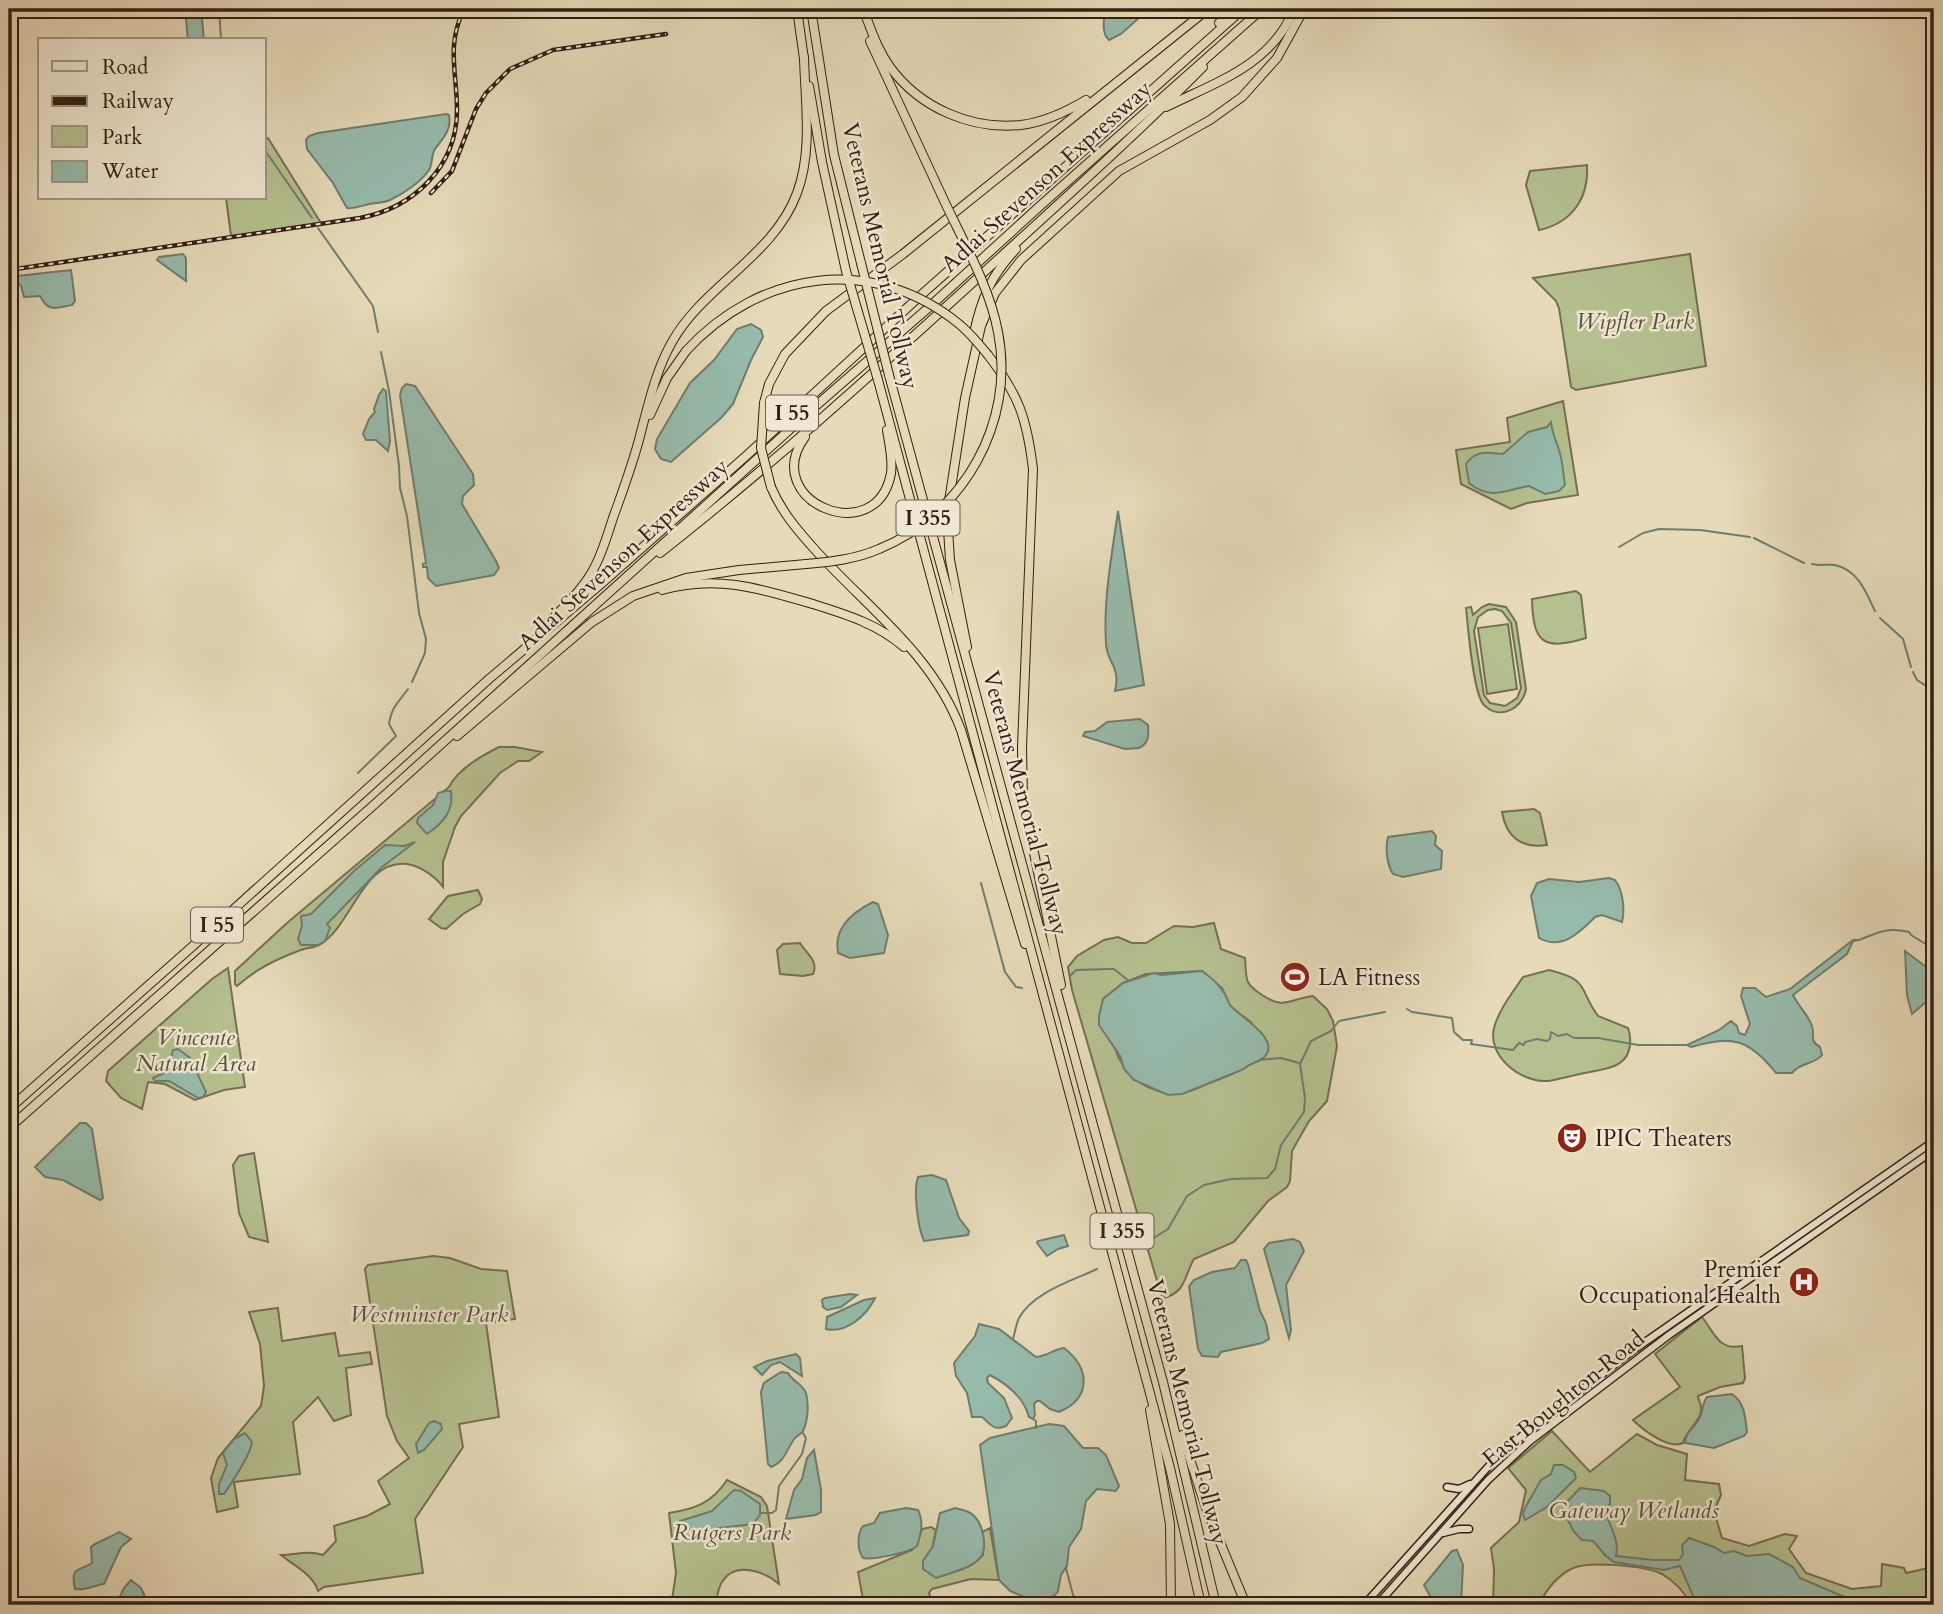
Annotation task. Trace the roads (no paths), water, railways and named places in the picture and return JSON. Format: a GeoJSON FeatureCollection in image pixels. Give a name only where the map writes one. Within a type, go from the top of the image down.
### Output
{"type":"FeatureCollection","features":[{"type":"Feature","properties":{"kind":"highway","name":"Veterans Memorial Tollway"},"geometry":{"type":"LineString","coordinates":[[797,9],[822,162],[846,271],[1026,926],[1036,976],[1170,1468],[1201,1605]]}},
{"type":"Feature","properties":{"kind":"highway","name":"Veterans Memorial Tollway"},"geometry":{"type":"LineString","coordinates":[[811,9],[834,155],[860,263],[1169,1405],[1216,1605]]}},
{"type":"Feature","properties":{"kind":"highway"},"geometry":{"type":"LineString","coordinates":[[860,9],[876,43],[896,75],[922,98],[958,118],[998,125],[1035,122],[1062,113],[1113,85]]}},
{"type":"Feature","properties":{"kind":"highway"},"geometry":{"type":"LineString","coordinates":[[376,803],[593,622],[626,600],[667,583],[739,570],[840,560],[872,552],[916,529],[956,494],[974,469],[988,438],[999,397],[999,335],[987,296],[884,74],[860,9]]}},
{"type":"Feature","properties":{"kind":"highway"},"geometry":{"type":"LineString","coordinates":[[1036,976],[1017,922],[961,730],[947,697],[930,671],[899,635],[799,533],[782,510],[771,487],[761,447],[764,403],[769,384],[785,354],[826,311],[903,254],[1208,9]]}},
{"type":"Feature","properties":{"kind":"highway"},"geometry":{"type":"LineString","coordinates":[[1092,143],[1234,9]]}},
{"type":"Feature","properties":{"kind":"highway","name":"Adlai Stevenson Expressway"},"geometry":{"type":"LineString","coordinates":[[9,1109],[489,679],[746,456],[819,387],[1243,9]]}},
{"type":"Feature","properties":{"kind":"highway","name":"Adlai Stevenson Expressway"},"geometry":{"type":"LineString","coordinates":[[9,1128],[1262,9]]}},
{"type":"Feature","properties":{"kind":"highway"},"geometry":{"type":"LineString","coordinates":[[1157,111],[1238,72],[1260,58],[1277,40],[1294,9]]}},
{"type":"Feature","properties":{"kind":"highway"},"geometry":{"type":"LineString","coordinates":[[965,398],[987,309],[1009,273],[1119,171],[1210,120],[1242,97],[1276,58],[1304,9]]}},
{"type":"Feature","properties":{"kind":"highway"},"geometry":{"type":"LineString","coordinates":[[607,594],[765,467],[1047,215],[1250,20]]}},
{"type":"Feature","properties":{"kind":"highway"},"geometry":{"type":"LineString","coordinates":[[489,679],[559,612],[591,574],[599,560],[662,362],[677,334],[688,319],[771,236],[792,205],[802,177],[806,137],[804,57]]}},
{"type":"Feature","properties":{"kind":"highway"},"geometry":{"type":"LineString","coordinates":[[967,661],[967,642],[947,532],[953,466],[971,349],[984,295],[1000,266],[1047,215]]}},
{"type":"Feature","properties":{"kind":"highway"},"geometry":{"type":"LineString","coordinates":[[638,443],[667,378],[686,351],[715,323],[758,296],[808,281],[838,278],[892,289],[922,300],[957,322],[988,355],[1015,394],[1030,442],[1033,493],[1022,747],[1023,799],[1075,1057]]}},
{"type":"Feature","properties":{"kind":"highway"},"geometry":{"type":"LineString","coordinates":[[851,390],[807,434],[795,461],[798,481],[808,498],[822,509],[842,514],[872,505],[885,490],[890,478],[890,453],[878,383]]}},
{"type":"Feature","properties":{"kind":"highway"},"geometry":{"type":"LineString","coordinates":[[593,622],[635,600],[669,588],[701,583],[746,585],[867,623],[897,640],[930,671]]}},
{"type":"Feature","properties":{"kind":"highway"},"geometry":{"type":"LineString","coordinates":[[1149,1389],[1152,1425],[1170,1524],[1171,1605]]}},
{"type":"Feature","properties":{"kind":"highway"},"geometry":{"type":"LineString","coordinates":[[1169,1405],[1182,1434],[1206,1508],[1247,1605]]}},
{"type":"Feature","properties":{"kind":"main road","name":"East Boughton Road"},"geometry":{"type":"LineString","coordinates":[[1364,1605],[1475,1481],[1525,1433],[1594,1379],[1934,1141]]}},
{"type":"Feature","properties":{"kind":"main road","name":"East Boughton Road"},"geometry":{"type":"LineString","coordinates":[[1377,1605],[1488,1480],[1530,1441],[1669,1335],[1934,1150]]}},
{"type":"Feature","properties":{"kind":"main road"},"geometry":{"type":"LineString","coordinates":[[1447,1487],[1459,1489],[1475,1481]]}},
{"type":"Feature","properties":{"kind":"main road"},"geometry":{"type":"LineString","coordinates":[[1441,1534],[1469,1529]]}},
{"type":"Feature","properties":{"kind":"water"},"geometry":{"type":"Polygon","coordinates":[[[185,9],[201,9],[204,38],[188,38],[185,9]]]}},
{"type":"Feature","properties":{"kind":"water"},"geometry":{"type":"Polygon","coordinates":[[[1108,9],[1149,9],[1121,34],[1109,40],[1104,25],[1108,9]]]}},
{"type":"Feature","properties":{"kind":"water"},"geometry":{"type":"Polygon","coordinates":[[[446,114],[450,120],[448,129],[434,151],[429,170],[411,187],[385,202],[347,208],[333,183],[307,149],[306,140],[318,133],[446,114]]]}},
{"type":"Feature","properties":{"kind":"water"},"geometry":{"type":"Polygon","coordinates":[[[183,254],[186,258],[186,281],[157,260],[159,257],[183,254]]]}},
{"type":"Feature","properties":{"kind":"water"},"geometry":{"type":"Polygon","coordinates":[[[71,270],[75,301],[72,305],[53,308],[46,305],[40,296],[24,297],[21,286],[16,281],[17,276],[71,270]]]}},
{"type":"Feature","properties":{"kind":"water"},"geometry":{"type":"Polygon","coordinates":[[[751,324],[761,330],[763,337],[733,404],[671,462],[661,459],[655,449],[657,439],[690,383],[714,360],[737,329],[751,324]]]}},
{"type":"Feature","properties":{"kind":"water"},"geometry":{"type":"Polygon","coordinates":[[[406,384],[415,386],[473,474],[474,485],[463,496],[462,504],[496,561],[499,568],[494,575],[436,586],[428,578],[427,567],[423,567],[426,563],[400,395],[406,384]]]}},
{"type":"Feature","properties":{"kind":"water"},"geometry":{"type":"Polygon","coordinates":[[[383,389],[386,391],[390,441],[388,451],[376,440],[366,440],[363,434],[383,389]]]}},
{"type":"Feature","properties":{"kind":"water"},"geometry":{"type":"Polygon","coordinates":[[[1551,422],[1565,485],[1559,491],[1545,494],[1529,486],[1491,493],[1469,483],[1466,464],[1474,456],[1483,453],[1503,454],[1528,432],[1547,427],[1551,422]]]}},
{"type":"Feature","properties":{"kind":"water"},"geometry":{"type":"Polygon","coordinates":[[[1118,511],[1144,685],[1115,691],[1116,676],[1107,650],[1105,627],[1118,511]]]}},
{"type":"Feature","properties":{"kind":"water"},"geometry":{"type":"Polygon","coordinates":[[[1140,719],[1148,725],[1148,732],[1147,741],[1139,748],[1125,749],[1083,736],[1085,732],[1095,731],[1107,722],[1140,719]]]}},
{"type":"Feature","properties":{"kind":"water"},"geometry":{"type":"Polygon","coordinates":[[[451,791],[449,810],[442,821],[427,834],[417,823],[418,818],[433,805],[438,793],[451,791]]]}},
{"type":"Feature","properties":{"kind":"water"},"geometry":{"type":"Polygon","coordinates":[[[1432,831],[1436,836],[1435,845],[1442,851],[1441,869],[1403,877],[1393,874],[1387,856],[1388,837],[1432,831]]]}},
{"type":"Feature","properties":{"kind":"water"},"geometry":{"type":"Polygon","coordinates":[[[415,842],[382,867],[327,924],[330,928],[325,941],[318,945],[301,945],[298,939],[302,926],[301,916],[311,914],[354,871],[385,845],[404,846],[415,842]]]}},
{"type":"Feature","properties":{"kind":"water"},"geometry":{"type":"Polygon","coordinates":[[[1609,878],[1615,880],[1622,895],[1622,922],[1602,915],[1595,917],[1577,934],[1563,941],[1539,938],[1531,896],[1537,883],[1549,879],[1579,882],[1609,878]]]}},
{"type":"Feature","properties":{"kind":"water"},"geometry":{"type":"Polygon","coordinates":[[[873,902],[878,904],[888,935],[884,953],[850,958],[838,953],[839,936],[846,922],[873,902]]]}},
{"type":"Feature","properties":{"kind":"water"},"geometry":{"type":"Polygon","coordinates":[[[1853,940],[1859,940],[1853,941],[1847,954],[1793,995],[1810,1022],[1813,1040],[1820,1047],[1822,1055],[1819,1058],[1792,1073],[1776,1073],[1757,1053],[1739,1043],[1718,1041],[1691,1047],[1687,1045],[1719,1030],[1731,1021],[1737,1026],[1739,1033],[1745,1035],[1750,1024],[1741,996],[1743,988],[1755,988],[1766,997],[1790,989],[1853,940]]]}},
{"type":"Feature","properties":{"kind":"water"},"geometry":{"type":"Polygon","coordinates":[[[1905,951],[1934,973],[1934,995],[1912,1014],[1907,995],[1905,951]]]}},
{"type":"Feature","properties":{"kind":"water"},"geometry":{"type":"Polygon","coordinates":[[[1202,971],[1218,984],[1230,1005],[1262,1034],[1268,1048],[1264,1057],[1244,1069],[1182,1094],[1168,1095],[1134,1080],[1124,1069],[1120,1056],[1099,1025],[1103,999],[1123,983],[1154,973],[1161,975],[1202,971]]]}},
{"type":"Feature","properties":{"kind":"water"},"geometry":{"type":"Polygon","coordinates":[[[178,1049],[190,1058],[206,1092],[203,1097],[198,1098],[169,1081],[155,1081],[153,1078],[168,1071],[173,1050],[178,1049]]]}},
{"type":"Feature","properties":{"kind":"water"},"geometry":{"type":"Polygon","coordinates":[[[80,1123],[86,1123],[92,1129],[103,1198],[100,1200],[63,1180],[45,1177],[35,1167],[80,1123]]]}},
{"type":"Feature","properties":{"kind":"water"},"geometry":{"type":"Polygon","coordinates":[[[932,1175],[946,1180],[959,1218],[969,1231],[968,1235],[924,1241],[916,1191],[918,1177],[932,1175]]]}},
{"type":"Feature","properties":{"kind":"water"},"geometry":{"type":"Polygon","coordinates":[[[1064,1235],[1068,1246],[1047,1256],[1037,1243],[1038,1241],[1064,1235]]]}},
{"type":"Feature","properties":{"kind":"water"},"geometry":{"type":"Polygon","coordinates":[[[1293,1239],[1300,1242],[1304,1251],[1286,1285],[1291,1330],[1289,1338],[1264,1249],[1269,1243],[1293,1239]]]}},
{"type":"Feature","properties":{"kind":"water"},"geometry":{"type":"Polygon","coordinates":[[[1241,1260],[1246,1260],[1248,1264],[1269,1339],[1221,1352],[1218,1357],[1202,1356],[1198,1349],[1189,1286],[1194,1280],[1212,1272],[1235,1268],[1241,1260]]]}},
{"type":"Feature","properties":{"kind":"water"},"geometry":{"type":"Polygon","coordinates":[[[857,1295],[841,1307],[827,1310],[823,1307],[822,1300],[825,1298],[857,1295]]]}},
{"type":"Feature","properties":{"kind":"water"},"geometry":{"type":"Polygon","coordinates":[[[875,1298],[867,1311],[855,1322],[841,1329],[826,1329],[827,1317],[864,1300],[875,1298]]]}},
{"type":"Feature","properties":{"kind":"water"},"geometry":{"type":"Polygon","coordinates":[[[979,1324],[999,1329],[1036,1357],[1064,1348],[1073,1356],[1083,1373],[1082,1391],[1077,1399],[1059,1412],[1037,1401],[1034,1404],[1033,1419],[1029,1417],[1014,1392],[990,1375],[987,1378],[988,1383],[1004,1398],[1012,1418],[1006,1426],[998,1428],[982,1417],[972,1417],[967,1393],[956,1376],[954,1363],[975,1336],[979,1324]]]}},
{"type":"Feature","properties":{"kind":"water"},"geometry":{"type":"Polygon","coordinates":[[[796,1354],[800,1358],[802,1376],[780,1362],[771,1365],[762,1375],[754,1367],[767,1361],[796,1354]]]}},
{"type":"Feature","properties":{"kind":"water"},"geometry":{"type":"Polygon","coordinates":[[[781,1372],[788,1373],[805,1390],[806,1422],[803,1431],[795,1438],[780,1462],[771,1467],[768,1464],[761,1392],[764,1383],[781,1372]]]}},
{"type":"Feature","properties":{"kind":"water"},"geometry":{"type":"Polygon","coordinates":[[[1732,1394],[1744,1411],[1747,1432],[1744,1436],[1714,1448],[1685,1443],[1688,1433],[1701,1416],[1707,1397],[1732,1394]]]}},
{"type":"Feature","properties":{"kind":"water"},"geometry":{"type":"Polygon","coordinates":[[[434,1421],[441,1424],[442,1429],[424,1450],[418,1453],[416,1444],[429,1423],[434,1421]]]}},
{"type":"Feature","properties":{"kind":"water"},"geometry":{"type":"Polygon","coordinates":[[[1049,1424],[1064,1426],[1083,1448],[1098,1448],[1106,1455],[1119,1486],[1116,1491],[1097,1489],[1086,1501],[1081,1529],[1069,1547],[1067,1566],[1061,1575],[1058,1591],[1044,1600],[1024,1597],[1010,1591],[999,1580],[980,1445],[990,1438],[1049,1424]]]}},
{"type":"Feature","properties":{"kind":"water"},"geometry":{"type":"Polygon","coordinates":[[[245,1433],[252,1442],[248,1454],[224,1494],[219,1494],[219,1484],[227,1465],[223,1453],[234,1439],[245,1433]]]}},
{"type":"Feature","properties":{"kind":"water"},"geometry":{"type":"Polygon","coordinates":[[[814,1450],[821,1490],[821,1512],[786,1519],[794,1490],[802,1479],[807,1458],[814,1450]]]}},
{"type":"Feature","properties":{"kind":"water"},"geometry":{"type":"Polygon","coordinates":[[[1554,1465],[1563,1465],[1574,1472],[1576,1478],[1547,1507],[1525,1520],[1525,1508],[1541,1480],[1551,1474],[1554,1465]]]}},
{"type":"Feature","properties":{"kind":"water"},"geometry":{"type":"Polygon","coordinates":[[[1580,1488],[1604,1491],[1610,1496],[1610,1504],[1605,1508],[1615,1538],[1616,1556],[1679,1560],[1683,1554],[1682,1545],[1689,1538],[1724,1553],[1734,1551],[1747,1556],[1769,1554],[1793,1567],[1800,1578],[1863,1605],[1697,1605],[1680,1566],[1664,1570],[1614,1562],[1593,1541],[1582,1540],[1574,1532],[1565,1514],[1567,1502],[1580,1488]]]}},
{"type":"Feature","properties":{"kind":"water"},"geometry":{"type":"Polygon","coordinates":[[[734,1490],[741,1491],[760,1504],[760,1515],[753,1524],[694,1531],[679,1528],[680,1521],[712,1511],[734,1490]]]}},
{"type":"Feature","properties":{"kind":"water"},"geometry":{"type":"Polygon","coordinates":[[[906,1508],[918,1510],[920,1514],[921,1528],[917,1546],[891,1555],[863,1558],[859,1542],[863,1526],[874,1523],[880,1513],[906,1508]]]}},
{"type":"Feature","properties":{"kind":"water"},"geometry":{"type":"Polygon","coordinates":[[[955,1508],[969,1512],[978,1521],[984,1537],[984,1549],[980,1558],[971,1565],[936,1578],[923,1569],[923,1561],[933,1546],[940,1513],[955,1508]]]}},
{"type":"Feature","properties":{"kind":"water"},"geometry":{"type":"Polygon","coordinates":[[[119,1532],[131,1539],[121,1547],[104,1584],[75,1589],[74,1573],[92,1563],[91,1547],[119,1532]]]}},
{"type":"Feature","properties":{"kind":"water"},"geometry":{"type":"Polygon","coordinates":[[[1457,1550],[1463,1565],[1461,1605],[1435,1605],[1424,1585],[1452,1551],[1457,1550]]]}},
{"type":"Feature","properties":{"kind":"water"},"geometry":{"type":"Polygon","coordinates":[[[131,1580],[141,1588],[147,1601],[144,1605],[116,1605],[124,1588],[131,1580]]]}},
{"type":"Feature","properties":{"kind":"waterway"},"geometry":{"type":"LineString","coordinates":[[219,9],[221,38]]}},
{"type":"Feature","properties":{"kind":"waterway"},"geometry":{"type":"LineString","coordinates":[[266,152],[312,218]]}},
{"type":"Feature","properties":{"kind":"waterway"},"geometry":{"type":"LineString","coordinates":[[318,228],[373,306],[378,332]]}},
{"type":"Feature","properties":{"kind":"waterway"},"geometry":{"type":"LineString","coordinates":[[381,352],[389,391],[419,613],[426,639],[425,653],[412,682]]}},
{"type":"Feature","properties":{"kind":"waterway"},"geometry":{"type":"LineString","coordinates":[[1619,547],[1643,533],[1659,529],[1700,530],[1750,537]]}},
{"type":"Feature","properties":{"kind":"waterway"},"geometry":{"type":"LineString","coordinates":[[1754,538],[1804,563]]}},
{"type":"Feature","properties":{"kind":"waterway"},"geometry":{"type":"LineString","coordinates":[[1812,564],[1835,565],[1850,572],[1860,583],[1875,611]]}},
{"type":"Feature","properties":{"kind":"waterway"},"geometry":{"type":"LineString","coordinates":[[1880,618],[1903,639],[1911,667]]}},
{"type":"Feature","properties":{"kind":"waterway"},"geometry":{"type":"LineString","coordinates":[[1913,672],[1917,680],[1934,691]]}},
{"type":"Feature","properties":{"kind":"waterway"},"geometry":{"type":"LineString","coordinates":[[358,773],[396,736],[389,724],[390,718],[408,689]]}},
{"type":"Feature","properties":{"kind":"waterway"},"geometry":{"type":"LineString","coordinates":[[981,883],[1005,972],[1016,987],[1022,988]]}},
{"type":"Feature","properties":{"kind":"waterway"},"geometry":{"type":"LineString","coordinates":[[1859,940],[1883,931],[1895,930],[1909,932],[1934,949]]}},
{"type":"Feature","properties":{"kind":"waterway"},"geometry":{"type":"LineString","coordinates":[[1070,976],[1076,970],[1114,969],[1129,981]]}},
{"type":"Feature","properties":{"kind":"waterway"},"geometry":{"type":"LineString","coordinates":[[1407,1009],[1452,1018],[1454,1032],[1463,1040],[1472,1040],[1471,1044],[1513,1050],[1519,1043],[1524,1045],[1525,1042],[1537,1039],[1547,1041],[1551,1032],[1558,1036],[1567,1034],[1574,1038],[1598,1038],[1638,1045],[1687,1045]]}},
{"type":"Feature","properties":{"kind":"waterway"},"geometry":{"type":"LineString","coordinates":[[1144,1244],[1168,1229],[1187,1196],[1204,1185],[1231,1179],[1267,1178],[1275,1169],[1281,1145],[1304,1112],[1305,1098],[1300,1064],[1311,1041],[1331,1031],[1339,1021],[1385,1012]]}},
{"type":"Feature","properties":{"kind":"waterway"},"geometry":{"type":"LineString","coordinates":[[1260,1060],[1281,1058],[1299,1063]]}},
{"type":"Feature","properties":{"kind":"waterway"},"geometry":{"type":"LineString","coordinates":[[1013,1339],[1019,1318],[1034,1301],[1054,1288],[1097,1269]]}},
{"type":"Feature","properties":{"kind":"waterway"},"geometry":{"type":"LineString","coordinates":[[1033,1419],[1036,1421],[1036,1428]]}},
{"type":"Feature","properties":{"kind":"waterway"},"geometry":{"type":"LineString","coordinates":[[760,1513],[772,1513],[776,1510],[779,1486],[802,1454],[806,1438],[803,1433]]}},
{"type":"Feature","properties":{"kind":"waterway"},"geometry":{"type":"LineString","coordinates":[[1066,1568],[1073,1595],[1081,1605]]}},
{"type":"Feature","properties":{"kind":"waterway"},"geometry":{"type":"LineString","coordinates":[[1929,1596],[1934,1587]]}},
{"type":"Feature","properties":{"kind":"railway"},"geometry":{"type":"LineString","coordinates":[[9,270],[360,218],[398,205],[428,182],[449,150],[455,131],[457,110],[455,35],[464,9]]}},
{"type":"Feature","properties":{"kind":"railway"},"geometry":{"type":"LineString","coordinates":[[431,193],[452,171],[476,109],[486,93],[510,69],[553,50],[666,34]]}},
{"type":"Feature","properties":{"kind":"place","name":"LA Fitness"},"geometry":{"type":"Point","coordinates":[1295,977]}},
{"type":"Feature","properties":{"kind":"place","name":"IPIC Theaters"},"geometry":{"type":"Point","coordinates":[1572,1138]}},
{"type":"Feature","properties":{"kind":"place","name":"Premier Occupational Health"},"geometry":{"type":"Point","coordinates":[1804,1282]}},
{"type":"Feature","properties":{"kind":"park label","name":"Wipfler Park"},"geometry":{"type":"Point","coordinates":[1635,321]}},
{"type":"Feature","properties":{"kind":"park label","name":"Vincente Natural Area"},"geometry":{"type":"Point","coordinates":[196,1050]}},
{"type":"Feature","properties":{"kind":"park label","name":"Westminster Park"},"geometry":{"type":"Point","coordinates":[429,1314]}},
{"type":"Feature","properties":{"kind":"park label","name":"Gateway Wetlands"},"geometry":{"type":"Point","coordinates":[1634,1510]}},
{"type":"Feature","properties":{"kind":"park label","name":"Rutgers Park"},"geometry":{"type":"Point","coordinates":[732,1532]}}]}
